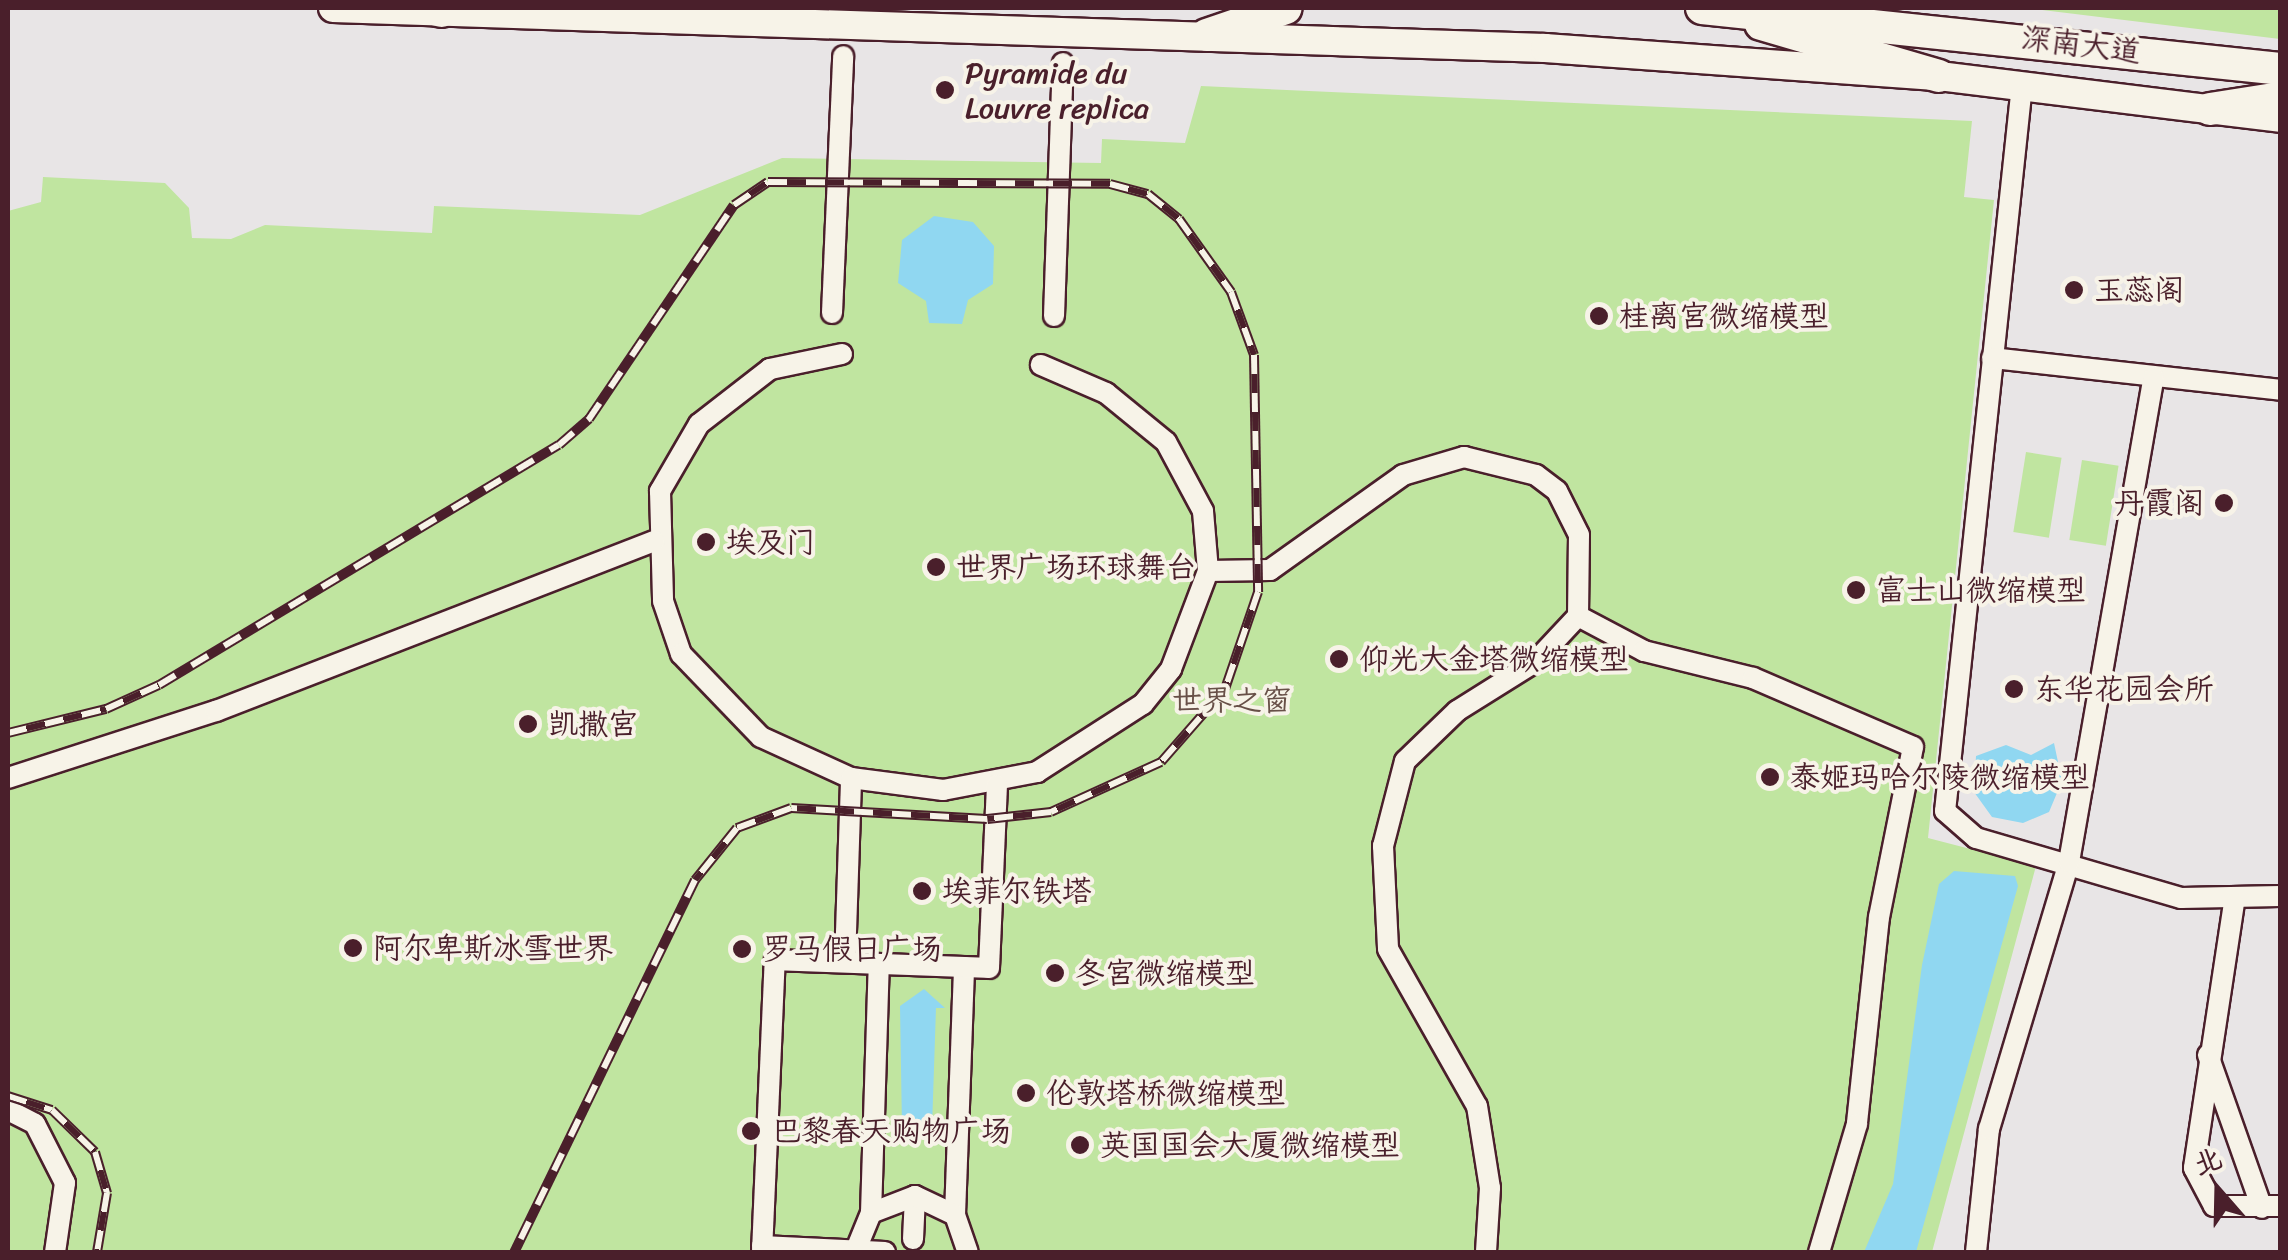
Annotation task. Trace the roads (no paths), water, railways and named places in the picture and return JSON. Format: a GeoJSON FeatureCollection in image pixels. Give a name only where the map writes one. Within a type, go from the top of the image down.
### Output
{"type":"FeatureCollection","features":[{"type":"Feature","properties":{"kind":"main road"},"geometry":{"type":"LineString","coordinates":[[333,8],[1207,35],[1939,76],[2280,118]]}},
{"type":"Feature","properties":{"kind":"main road"},"geometry":{"type":"LineString","coordinates":[[1207,35],[1286,8]]}},
{"type":"Feature","properties":{"kind":"main road"},"geometry":{"type":"LineString","coordinates":[[1700,8],[1939,76]]}},
{"type":"Feature","properties":{"kind":"main road","name":"深南大道"},"geometry":{"type":"LineString","coordinates":[[1700,8],[2280,69]]}},
{"type":"Feature","properties":{"kind":"main road"},"geometry":{"type":"LineString","coordinates":[[2210,109],[2280,98]]}},
{"type":"Feature","properties":{"kind":"street"},"geometry":{"type":"LineString","coordinates":[[832,313],[843,56]]}},
{"type":"Feature","properties":{"kind":"street"},"geometry":{"type":"LineString","coordinates":[[1054,316],[1063,63]]}},
{"type":"Feature","properties":{"kind":"street"},"geometry":{"type":"LineString","coordinates":[[2022,85],[1946,811],[1961,832],[2181,898],[2234,902],[2280,896]]}},
{"type":"Feature","properties":{"kind":"street"},"geometry":{"type":"LineString","coordinates":[[842,354],[770,370],[699,424],[660,491],[654,541],[681,654],[722,705],[798,759],[851,778],[943,790],[997,786],[1078,752],[1143,704],[1184,643],[1208,572],[1203,511],[1166,442],[1106,392],[1041,364]]}},
{"type":"Feature","properties":{"kind":"street"},"geometry":{"type":"LineString","coordinates":[[1992,358],[2280,390]]}},
{"type":"Feature","properties":{"kind":"street"},"geometry":{"type":"LineString","coordinates":[[1976,1252],[1989,1129],[2069,862],[2154,376]]}},
{"type":"Feature","properties":{"kind":"street"},"geometry":{"type":"LineString","coordinates":[[1208,572],[1270,570],[1341,528],[1403,475],[1497,459],[1536,476],[1568,512],[1584,559],[1578,616],[1535,662],[1457,711],[1405,761],[1383,846],[1392,960],[1477,1106],[1490,1188],[1486,1252]]}},
{"type":"Feature","properties":{"kind":"street"},"geometry":{"type":"LineString","coordinates":[[8,778],[216,711],[314,668],[654,541]]}},
{"type":"Feature","properties":{"kind":"street"},"geometry":{"type":"LineString","coordinates":[[1578,616],[1644,651],[1753,678],[1913,746],[1879,917],[1857,1124],[1818,1252]]}},
{"type":"Feature","properties":{"kind":"street"},"geometry":{"type":"LineString","coordinates":[[845,962],[851,778]]}},
{"type":"Feature","properties":{"kind":"street"},"geometry":{"type":"LineString","coordinates":[[886,1252],[762,1249],[775,960],[989,968],[997,786]]}},
{"type":"Feature","properties":{"kind":"street"},"geometry":{"type":"LineString","coordinates":[[2207,1053],[2271,1207],[2227,1210],[2200,1190],[2192,1140],[2207,1053],[2234,902]]}},
{"type":"Feature","properties":{"kind":"street"},"geometry":{"type":"LineString","coordinates":[[855,1252],[871,1214],[879,964]]}},
{"type":"Feature","properties":{"kind":"street"},"geometry":{"type":"LineString","coordinates":[[964,967],[955,1215],[968,1252]]}},
{"type":"Feature","properties":{"kind":"street"},"geometry":{"type":"LineString","coordinates":[[8,1110],[35,1124],[65,1183],[54,1252]]}},
{"type":"Feature","properties":{"kind":"street"},"geometry":{"type":"LineString","coordinates":[[871,1214],[915,1196],[955,1215]]}},
{"type":"Feature","properties":{"kind":"street"},"geometry":{"type":"LineString","coordinates":[[913,1240],[915,1196]]}},
{"type":"Feature","properties":{"kind":"water"},"geometry":{"type":"Polygon","coordinates":[[[934,216],[973,222],[994,246],[993,284],[968,300],[962,324],[929,323],[926,301],[898,283],[902,240],[934,216]]]}},
{"type":"Feature","properties":{"kind":"water"},"geometry":{"type":"Polygon","coordinates":[[[2054,743],[2062,781],[2049,812],[2023,823],[1992,817],[1974,792],[1976,756],[2006,745],[2031,755],[2054,743]]]}},
{"type":"Feature","properties":{"kind":"water"},"geometry":{"type":"Polygon","coordinates":[[[1954,871],[2015,876],[2018,886],[1916,1252],[1864,1252],[1893,1184],[1922,965],[1939,884],[1954,871]]]}},
{"type":"Feature","properties":{"kind":"water"},"geometry":{"type":"Polygon","coordinates":[[[924,989],[945,1008],[936,1008],[932,1128],[902,1128],[900,1006],[924,989]]]}},
{"type":"Feature","properties":{"kind":"railway"},"geometry":{"type":"LineString","coordinates":[[8,733],[106,709],[159,685],[559,445],[589,419],[734,205],[768,182],[1110,184],[1148,194],[1179,219],[1231,292],[1254,355],[1258,592],[1225,689],[1161,762],[1051,812],[987,819],[791,808],[737,828],[695,880],[514,1252]]}},
{"type":"Feature","properties":{"kind":"railway"},"geometry":{"type":"LineString","coordinates":[[8,1096],[52,1110],[95,1152],[107,1193],[97,1252]]}},
{"type":"Feature","properties":{"kind":"place","name":"Pyramide du Louvre replica"},"geometry":{"type":"Point","coordinates":[945,90]}},
{"type":"Feature","properties":{"kind":"place","name":"玉蕊阁"},"geometry":{"type":"Point","coordinates":[2074,290]}},
{"type":"Feature","properties":{"kind":"place","name":"桂离宫微缩模型"},"geometry":{"type":"Point","coordinates":[1599,316]}},
{"type":"Feature","properties":{"kind":"place","name":"丹霞阁"},"geometry":{"type":"Point","coordinates":[2224,503]}},
{"type":"Feature","properties":{"kind":"place","name":"埃及门"},"geometry":{"type":"Point","coordinates":[706,542]}},
{"type":"Feature","properties":{"kind":"place","name":"世界广场环球舞台"},"geometry":{"type":"Point","coordinates":[936,567]}},
{"type":"Feature","properties":{"kind":"place","name":"富士山微缩模型"},"geometry":{"type":"Point","coordinates":[1856,590]}},
{"type":"Feature","properties":{"kind":"place","name":"仰光大金塔微缩模型"},"geometry":{"type":"Point","coordinates":[1339,659]}},
{"type":"Feature","properties":{"kind":"place","name":"东华花园会所"},"geometry":{"type":"Point","coordinates":[2014,689]}},
{"type":"Feature","properties":{"kind":"place","name":"凯撒宫"},"geometry":{"type":"Point","coordinates":[528,724]}},
{"type":"Feature","properties":{"kind":"place","name":"泰姬玛哈尔陵微缩模型"},"geometry":{"type":"Point","coordinates":[1770,777]}},
{"type":"Feature","properties":{"kind":"place","name":"埃菲尔铁塔"},"geometry":{"type":"Point","coordinates":[922,891]}},
{"type":"Feature","properties":{"kind":"place","name":"阿尔卑斯冰雪世界"},"geometry":{"type":"Point","coordinates":[353,948]}},
{"type":"Feature","properties":{"kind":"place","name":"罗马假日广场"},"geometry":{"type":"Point","coordinates":[742,949]}},
{"type":"Feature","properties":{"kind":"place","name":"冬宫微缩模型"},"geometry":{"type":"Point","coordinates":[1055,973]}},
{"type":"Feature","properties":{"kind":"place","name":"伦敦塔桥微缩模型"},"geometry":{"type":"Point","coordinates":[1026,1093]}},
{"type":"Feature","properties":{"kind":"place","name":"巴黎春天购物广场"},"geometry":{"type":"Point","coordinates":[751,1131]}},
{"type":"Feature","properties":{"kind":"place","name":"英国国会大厦微缩模型"},"geometry":{"type":"Point","coordinates":[1080,1145]}},
{"type":"Feature","properties":{"kind":"park label","name":"世界之窗"},"geometry":{"type":"Point","coordinates":[1232,700]}}]}
